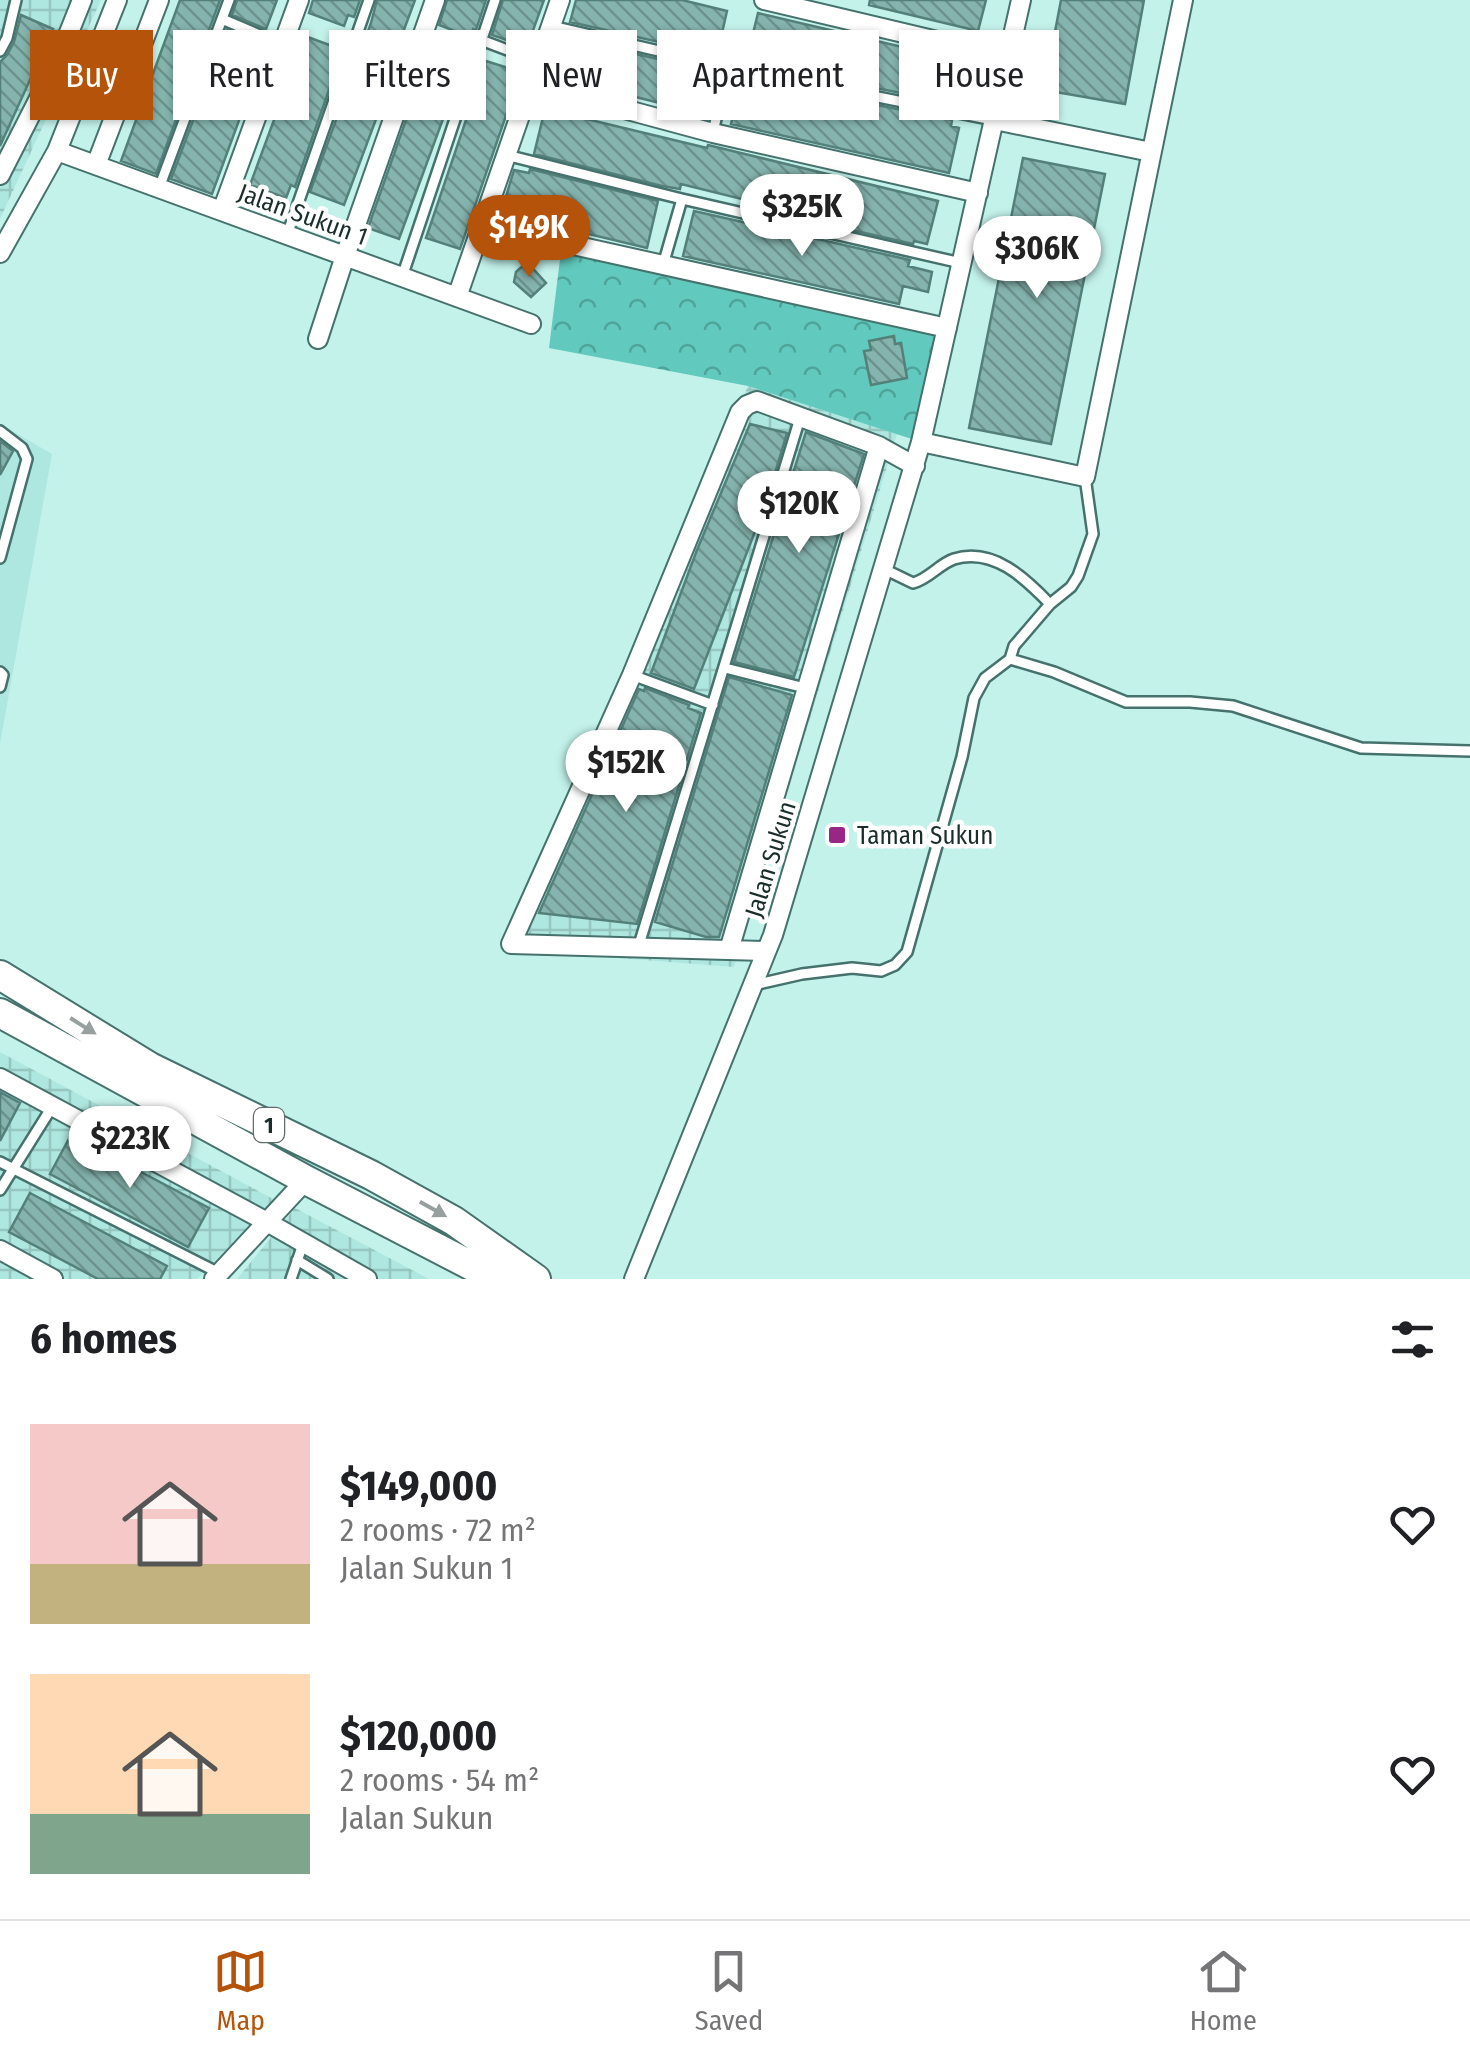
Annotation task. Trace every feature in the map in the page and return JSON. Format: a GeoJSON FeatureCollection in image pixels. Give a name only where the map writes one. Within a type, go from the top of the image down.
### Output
{"type":"FeatureCollection","features":[{"type":"Feature","properties":{"kind":"highway","name":"1"},"geometry":{"type":"LineString","coordinates":[[0,975],[150,1067],[372,1175],[454,1220],[536,1279]]}},
{"type":"Feature","properties":{"kind":"highway","name":"1"},"geometry":{"type":"LineString","coordinates":[[0,1013],[496,1279]]}},
{"type":"Feature","properties":{"kind":"highway"},"geometry":{"type":"LineString","coordinates":[[306,1180],[319,1170],[372,1175]]}},
{"type":"Feature","properties":{"kind":"street"},"geometry":{"type":"LineString","coordinates":[[0,175],[56,65],[82,0]]}},
{"type":"Feature","properties":{"kind":"street"},"geometry":{"type":"LineString","coordinates":[[0,253],[56,150],[117,0]]}},
{"type":"Feature","properties":{"kind":"street"},"geometry":{"type":"LineString","coordinates":[[96,165],[159,0]]}},
{"type":"Feature","properties":{"kind":"street"},"geometry":{"type":"LineString","coordinates":[[288,30],[299,0]]}},
{"type":"Feature","properties":{"kind":"street"},"geometry":{"type":"LineString","coordinates":[[424,30],[435,0]]}},
{"type":"Feature","properties":{"kind":"street"},"geometry":{"type":"LineString","coordinates":[[550,30],[560,0]]}},
{"type":"Feature","properties":{"kind":"street"},"geometry":{"type":"LineString","coordinates":[[764,0],[899,32]]}},
{"type":"Feature","properties":{"kind":"street"},"geometry":{"type":"LineString","coordinates":[[1015,30],[1021,0]]}},
{"type":"Feature","properties":{"kind":"street"},"geometry":{"type":"LineString","coordinates":[[1150,152],[995,120],[921,442],[1085,478],[1183,0]]}},
{"type":"Feature","properties":{"kind":"street"},"geometry":{"type":"LineString","coordinates":[[637,113],[712,134],[978,193]]}},
{"type":"Feature","properties":{"kind":"street"},"geometry":{"type":"LineString","coordinates":[[222,211],[255,120]]}},
{"type":"Feature","properties":{"kind":"street"},"geometry":{"type":"LineString","coordinates":[[318,339],[393,120]]}},
{"type":"Feature","properties":{"kind":"street"},"geometry":{"type":"LineString","coordinates":[[458,297],[518,120]]}},
{"type":"Feature","properties":{"kind":"street","name":"Jalan Sukun 1"},"geometry":{"type":"LineString","coordinates":[[56,150],[531,324]]}},
{"type":"Feature","properties":{"kind":"street"},"geometry":{"type":"LineString","coordinates":[[483,225],[947,328]]}},
{"type":"Feature","properties":{"kind":"street"},"geometry":{"type":"LineString","coordinates":[[766,952],[512,944],[632,676],[740,412],[757,402],[879,446],[915,466]]}},
{"type":"Feature","properties":{"kind":"street","name":"Jalan Sukun"},"geometry":{"type":"LineString","coordinates":[[634,1279],[766,952],[921,442]]}},
{"type":"Feature","properties":{"kind":"street"},"geometry":{"type":"LineString","coordinates":[[729,950],[879,446]]}},
{"type":"Feature","properties":{"kind":"street"},"geometry":{"type":"LineString","coordinates":[[0,1078],[267,1222],[300,1252],[367,1279]]}},
{"type":"Feature","properties":{"kind":"street"},"geometry":{"type":"LineString","coordinates":[[217,1276],[306,1180]]}},
{"type":"Feature","properties":{"kind":"street"},"geometry":{"type":"LineString","coordinates":[[0,1250],[53,1279]]}},
{"type":"Feature","properties":{"kind":"lane"},"geometry":{"type":"LineString","coordinates":[[0,51],[7,38],[15,0]]}},
{"type":"Feature","properties":{"kind":"lane"},"geometry":{"type":"LineString","coordinates":[[159,188],[228,0]]}},
{"type":"Feature","properties":{"kind":"lane"},"geometry":{"type":"LineString","coordinates":[[288,235],[369,0]]}},
{"type":"Feature","properties":{"kind":"lane"},"geometry":{"type":"LineString","coordinates":[[484,30],[494,0]]}},
{"type":"Feature","properties":{"kind":"lane"},"geometry":{"type":"LineString","coordinates":[[222,19],[248,30]]}},
{"type":"Feature","properties":{"kind":"lane"},"geometry":{"type":"LineString","coordinates":[[551,26],[657,51]]}},
{"type":"Feature","properties":{"kind":"lane"},"geometry":{"type":"LineString","coordinates":[[402,277],[455,120]]}},
{"type":"Feature","properties":{"kind":"lane"},"geometry":{"type":"LineString","coordinates":[[712,134],[715,120]]}},
{"type":"Feature","properties":{"kind":"lane"},"geometry":{"type":"LineString","coordinates":[[506,155],[962,263]]}},
{"type":"Feature","properties":{"kind":"lane"},"geometry":{"type":"LineString","coordinates":[[663,265],[682,199]]}},
{"type":"Feature","properties":{"kind":"lane"},"geometry":{"type":"LineString","coordinates":[[638,948],[800,418]]}},
{"type":"Feature","properties":{"kind":"lane"},"geometry":{"type":"LineString","coordinates":[[0,431],[22,448],[27,459],[0,558]]}},
{"type":"Feature","properties":{"kind":"lane"},"geometry":{"type":"LineString","coordinates":[[752,986],[852,968],[881,972],[895,965],[906,952],[962,757],[974,698],[984,678],[1010,659],[1014,646],[1078,576],[1093,534],[1085,478]]}},
{"type":"Feature","properties":{"kind":"lane"},"geometry":{"type":"LineString","coordinates":[[884,569],[913,583],[953,560],[979,555],[1002,563],[1050,604]]}},
{"type":"Feature","properties":{"kind":"lane"},"geometry":{"type":"LineString","coordinates":[[1010,659],[1054,672],[1126,702],[1233,706],[1361,748],[1470,751]]}},
{"type":"Feature","properties":{"kind":"lane"},"geometry":{"type":"LineString","coordinates":[[725,668],[806,688]]}},
{"type":"Feature","properties":{"kind":"lane"},"geometry":{"type":"LineString","coordinates":[[0,672],[4,676],[0,688]]}},
{"type":"Feature","properties":{"kind":"lane"},"geometry":{"type":"LineString","coordinates":[[632,676],[713,705]]}},
{"type":"Feature","properties":{"kind":"lane"},"geometry":{"type":"LineString","coordinates":[[0,1190],[52,1107]]}},
{"type":"Feature","properties":{"kind":"lane"},"geometry":{"type":"LineString","coordinates":[[0,1162],[217,1276]]}},
{"type":"Feature","properties":{"kind":"lane"},"geometry":{"type":"LineString","coordinates":[[291,1279],[300,1252],[328,1279]]}},
{"type":"Feature","properties":{"kind":"shaded area"},"geometry":{"type":"Polygon","coordinates":[[[0,0],[101,0],[87,30],[30,30],[30,120],[46,120],[0,219],[0,0]]]}},
{"type":"Feature","properties":{"kind":"shaded area"},"geometry":{"type":"Polygon","coordinates":[[[748,386],[897,434],[734,967],[502,949],[748,386]]]}},
{"type":"Feature","properties":{"kind":"shaded area"},"geometry":{"type":"Polygon","coordinates":[[[0,424],[52,454],[0,744],[0,424]]]}},
{"type":"Feature","properties":{"kind":"shaded area"},"geometry":{"type":"Polygon","coordinates":[[[0,1052],[275,1200],[197,1279],[0,1279],[0,1052]]]}},
{"type":"Feature","properties":{"kind":"shaded area"},"geometry":{"type":"Polygon","coordinates":[[[295,1208],[429,1279],[237,1279],[295,1208]]]}},
{"type":"Feature","properties":{"kind":"green space"},"geometry":{"type":"Polygon","coordinates":[[[562,243],[947,328],[921,442],[748,386],[549,348],[562,243]]]}},
{"type":"Feature","properties":{"kind":"building"},"geometry":{"type":"Polygon","coordinates":[[[180,0],[220,0],[209,30],[173,30],[176,120],[156,174],[121,161],[136,120],[153,120],[153,74],[180,0]]]}},
{"type":"Feature","properties":{"kind":"building"},"geometry":{"type":"Polygon","coordinates":[[[237,0],[277,0],[266,29],[232,15],[237,0]]]}},
{"type":"Feature","properties":{"kind":"building"},"geometry":{"type":"Polygon","coordinates":[[[313,0],[360,0],[354,17],[348,15],[344,26],[309,13],[313,0]]]}},
{"type":"Feature","properties":{"kind":"building"},"geometry":{"type":"Polygon","coordinates":[[[377,0],[415,0],[404,30],[368,30],[377,0]]]}},
{"type":"Feature","properties":{"kind":"building"},"geometry":{"type":"Polygon","coordinates":[[[447,0],[486,0],[476,30],[452,30],[439,25],[447,0]]]}},
{"type":"Feature","properties":{"kind":"building"},"geometry":{"type":"Polygon","coordinates":[[[503,0],[544,0],[533,30],[506,30],[506,40],[492,35],[503,0]]]}},
{"type":"Feature","properties":{"kind":"building"},"geometry":{"type":"Polygon","coordinates":[[[576,0],[682,0],[727,11],[723,30],[657,30],[657,42],[637,37],[637,30],[606,30],[570,22],[576,0]]]}},
{"type":"Feature","properties":{"kind":"building"},"geometry":{"type":"Polygon","coordinates":[[[870,0],[986,0],[978,30],[869,5],[870,0]]]}},
{"type":"Feature","properties":{"kind":"building"},"geometry":{"type":"Polygon","coordinates":[[[1061,0],[1144,0],[1125,104],[1059,93],[1059,30],[1055,30],[1061,0]]]}},
{"type":"Feature","properties":{"kind":"building"},"geometry":{"type":"Polygon","coordinates":[[[758,13],[830,30],[754,30],[758,13]]]}},
{"type":"Feature","properties":{"kind":"building"},"geometry":{"type":"Polygon","coordinates":[[[21,15],[53,29],[30,30],[30,80],[0,146],[0,62],[14,42],[21,15]]]}},
{"type":"Feature","properties":{"kind":"building"},"geometry":{"type":"Polygon","coordinates":[[[309,37],[329,45],[329,90],[295,187],[291,185],[286,198],[250,185],[274,120],[309,120],[309,37]]]}},
{"type":"Feature","properties":{"kind":"building"},"geometry":{"type":"Polygon","coordinates":[[[879,42],[899,46],[899,93],[879,89],[879,42]]]}},
{"type":"Feature","properties":{"kind":"building"},"geometry":{"type":"Polygon","coordinates":[[[637,54],[657,59],[657,102],[637,97],[637,54]]]}},
{"type":"Feature","properties":{"kind":"building"},"geometry":{"type":"Polygon","coordinates":[[[486,61],[506,67],[506,116],[460,249],[426,238],[466,120],[486,120],[486,61]]]}},
{"type":"Feature","properties":{"kind":"building"},"geometry":{"type":"Polygon","coordinates":[[[879,105],[899,109],[899,120],[952,120],[951,126],[959,128],[949,173],[731,124],[732,120],[879,120],[879,105]]]}},
{"type":"Feature","properties":{"kind":"building"},"geometry":{"type":"Polygon","coordinates":[[[193,120],[239,120],[212,194],[171,179],[193,120]]]}},
{"type":"Feature","properties":{"kind":"building"},"geometry":{"type":"Polygon","coordinates":[[[336,120],[376,120],[344,205],[310,192],[336,120]]]}},
{"type":"Feature","properties":{"kind":"building"},"geometry":{"type":"Polygon","coordinates":[[[406,120],[443,120],[399,239],[368,228],[406,120]]]}},
{"type":"Feature","properties":{"kind":"building"},"geometry":{"type":"Polygon","coordinates":[[[542,120],[591,120],[938,201],[927,244],[913,244],[769,211],[770,206],[681,184],[680,189],[662,186],[534,154],[542,120]]]}},
{"type":"Feature","properties":{"kind":"building"},"geometry":{"type":"Polygon","coordinates":[[[1023,158],[1105,174],[1051,444],[969,428],[1023,158]]]}},
{"type":"Feature","properties":{"kind":"building"},"geometry":{"type":"Polygon","coordinates":[[[530,169],[658,201],[647,248],[501,213],[514,170],[529,173],[530,169]]]}},
{"type":"Feature","properties":{"kind":"building"},"geometry":{"type":"Polygon","coordinates":[[[694,211],[910,260],[908,266],[932,272],[928,292],[903,286],[899,304],[683,256],[694,211]]]}},
{"type":"Feature","properties":{"kind":"building"},"geometry":{"type":"Polygon","coordinates":[[[527,262],[546,283],[531,297],[514,282],[516,272],[527,262]]]}},
{"type":"Feature","properties":{"kind":"building"},"geometry":{"type":"Polygon","coordinates":[[[894,336],[895,344],[901,343],[907,378],[871,385],[864,351],[871,350],[869,341],[894,336]]]}},
{"type":"Feature","properties":{"kind":"building"},"geometry":{"type":"Polygon","coordinates":[[[750,424],[787,433],[766,503],[694,689],[651,673],[750,424]]]}},
{"type":"Feature","properties":{"kind":"building"},"geometry":{"type":"Polygon","coordinates":[[[806,432],[864,454],[794,677],[734,662],[806,432]]]}},
{"type":"Feature","properties":{"kind":"building"},"geometry":{"type":"Polygon","coordinates":[[[0,441],[13,451],[0,475],[0,441]]]}},
{"type":"Feature","properties":{"kind":"building"},"geometry":{"type":"Polygon","coordinates":[[[729,677],[792,695],[719,937],[706,937],[655,922],[729,677]]]}},
{"type":"Feature","properties":{"kind":"building"},"geometry":{"type":"Polygon","coordinates":[[[645,688],[701,713],[637,924],[539,913],[639,689],[645,688]]]}},
{"type":"Feature","properties":{"kind":"building"},"geometry":{"type":"Polygon","coordinates":[[[0,1092],[20,1103],[0,1141],[0,1092]]]}},
{"type":"Feature","properties":{"kind":"building"},"geometry":{"type":"Polygon","coordinates":[[[71,1135],[209,1208],[188,1247],[50,1174],[71,1135]]]}},
{"type":"Feature","properties":{"kind":"building"},"geometry":{"type":"Polygon","coordinates":[[[30,1193],[167,1266],[160,1279],[98,1279],[9,1232],[30,1193]]]}},
{"type":"Feature","properties":{"kind":"place","name":"Taman Sukun"},"geometry":{"type":"Point","coordinates":[837,835]}}]}
